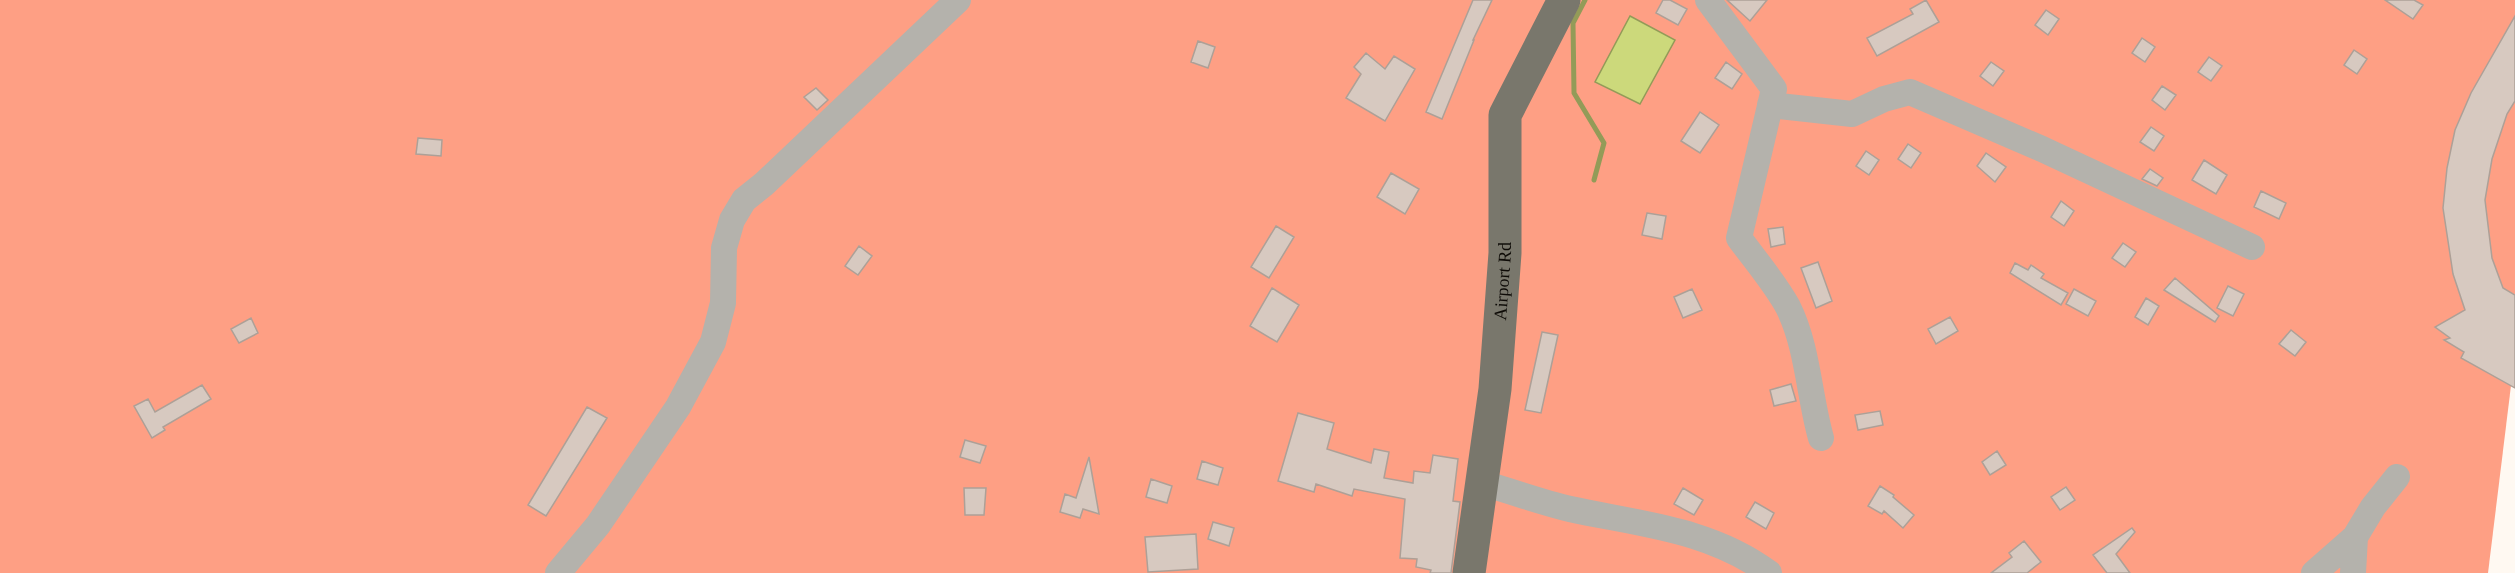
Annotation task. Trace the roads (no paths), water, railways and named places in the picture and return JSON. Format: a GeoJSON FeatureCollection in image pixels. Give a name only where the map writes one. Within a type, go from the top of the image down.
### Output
{"type":"FeatureCollection","features":[{"type":"Feature","properties":{"kind":"main road","name":"Airport Rd"},"geometry":{"type":"LineString","coordinates":[[1469,573],[1495,389],[1505,253],[1505,115],[1564,0]]}},
{"type":"Feature","properties":{"kind":"street"},"geometry":{"type":"LineString","coordinates":[[558,573],[598,525],[678,407],[713,342],[723,303],[724,248],[732,220],[744,200],[764,184],[958,0]]}},
{"type":"Feature","properties":{"kind":"street"},"geometry":{"type":"LineString","coordinates":[[1708,0],[1774,89],[1739,238],[1787,306],[1800,339],[1812,407],[1821,438]]}},
{"type":"Feature","properties":{"kind":"street"},"geometry":{"type":"LineString","coordinates":[[1770,105],[1852,114],[1884,99],[1910,92],[2042,149],[2252,248]]}},
{"type":"Feature","properties":{"kind":"street"},"geometry":{"type":"LineString","coordinates":[[2314,573],[2355,537],[2373,507],[2397,477]]}},
{"type":"Feature","properties":{"kind":"street"},"geometry":{"type":"LineString","coordinates":[[1482,483],[1569,508],[1635,520],[1693,535],[1721,545],[1754,562],[1769,573]]}},
{"type":"Feature","properties":{"kind":"street"},"geometry":{"type":"LineString","coordinates":[[2353,573],[2355,537]]}},
{"type":"Feature","properties":{"kind":"waterway"},"geometry":{"type":"LineString","coordinates":[[1585,0],[1573,23],[1574,93],[1604,143],[1594,180]]}}]}
